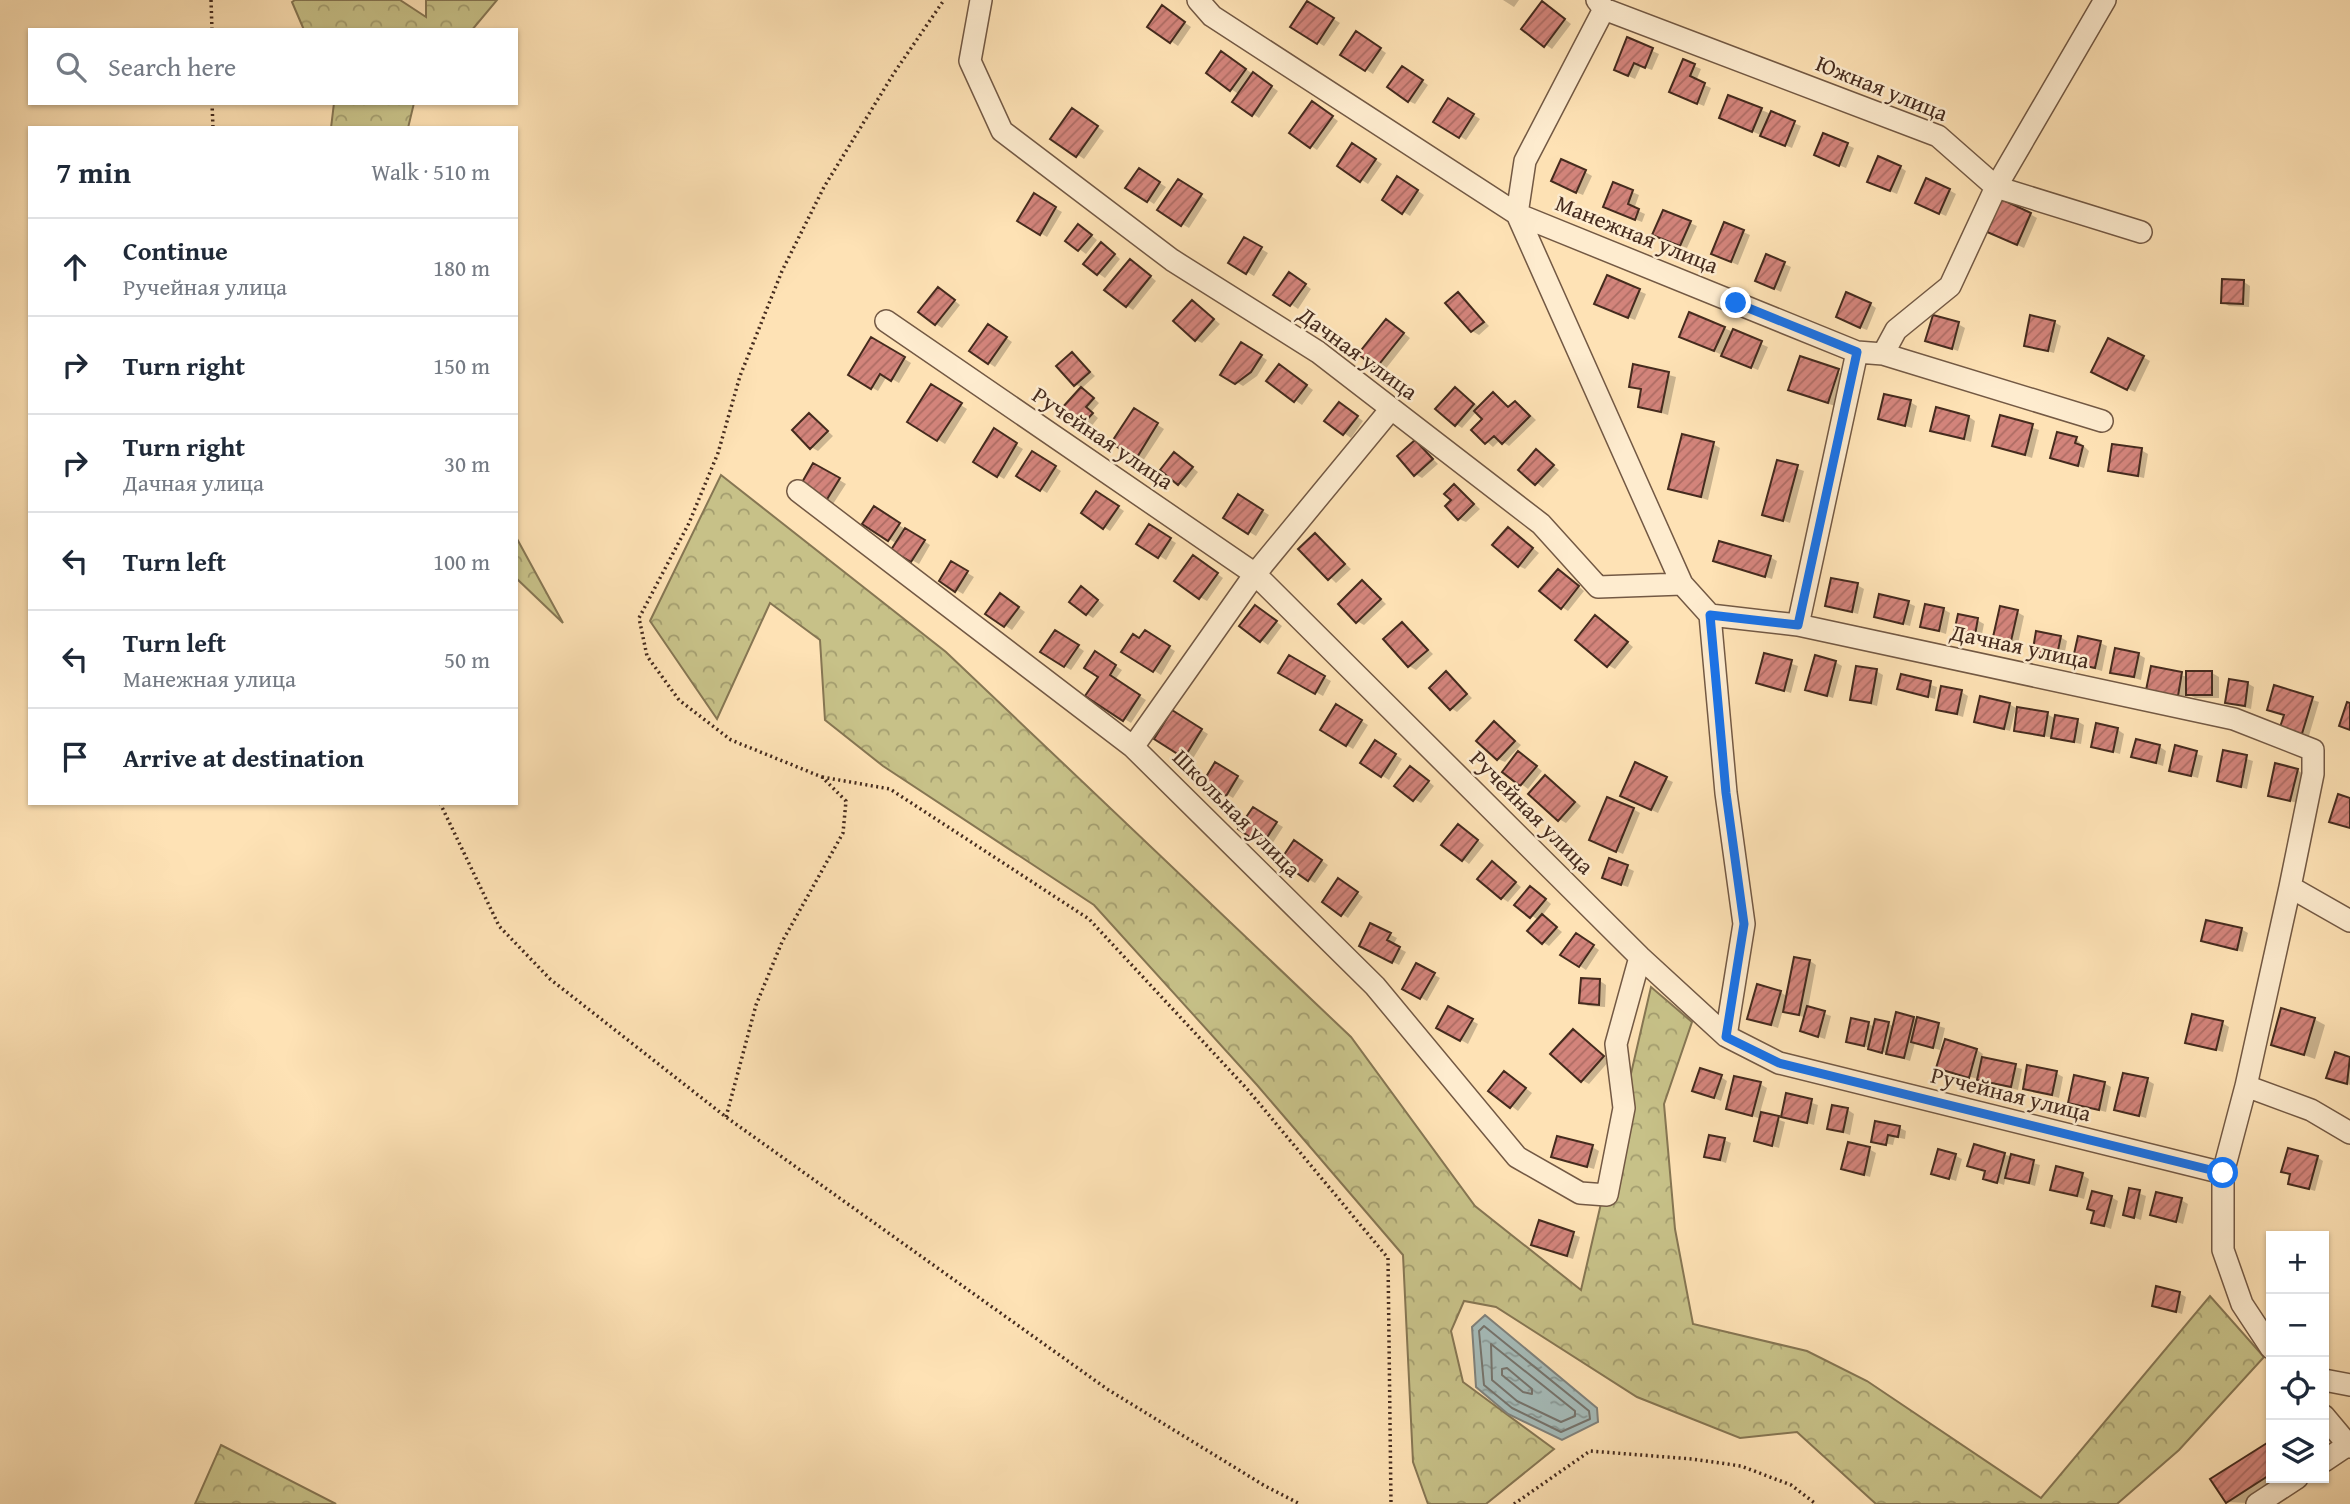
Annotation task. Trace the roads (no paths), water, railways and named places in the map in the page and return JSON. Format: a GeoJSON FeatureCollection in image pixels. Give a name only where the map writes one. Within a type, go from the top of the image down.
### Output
{"type":"FeatureCollection","features":[{"type":"Feature","properties":{"kind":"street","name":"Дачная улица"},"geometry":{"type":"LineString","coordinates":[[981,0],[970,61],[1002,131],[1172,260],[1318,352],[1541,524],[1598,587],[1682,584]]}},
{"type":"Feature","properties":{"kind":"street","name":"Манежная улица"},"geometry":{"type":"LineString","coordinates":[[1198,0],[1212,16],[1517,214],[1857,352],[1883,354],[2102,421]]}},
{"type":"Feature","properties":{"kind":"street"},"geometry":{"type":"LineString","coordinates":[[1883,354],[1896,330],[1950,286],[1996,187],[2105,0]]}},
{"type":"Feature","properties":{"kind":"street"},"geometry":{"type":"LineString","coordinates":[[1601,5],[1525,161],[1517,214],[1682,584],[1710,615],[1726,793],[1744,924],[1726,1037]]}},
{"type":"Feature","properties":{"kind":"street","name":"Южная улица"},"geometry":{"type":"LineString","coordinates":[[1601,5],[1938,136],[1996,187],[2141,232]]}},
{"type":"Feature","properties":{"kind":"street","name":"Ручейная улица"},"geometry":{"type":"LineString","coordinates":[[886,321],[1255,574],[1640,957],[1726,1037],[1779,1063],[2223,1173]]}},
{"type":"Feature","properties":{"kind":"street"},"geometry":{"type":"LineString","coordinates":[[1798,625],[1857,352]]}},
{"type":"Feature","properties":{"kind":"street"},"geometry":{"type":"LineString","coordinates":[[1133,747],[1255,574],[1391,409]]}},
{"type":"Feature","properties":{"kind":"street","name":"Школьная улица"},"geometry":{"type":"LineString","coordinates":[[798,491],[1133,747],[1375,986],[1517,1157],[1580,1193],[1607,1195],[1624,1108],[1616,1044],[1640,957]]}},
{"type":"Feature","properties":{"kind":"street","name":"Дачная улица"},"geometry":{"type":"LineString","coordinates":[[1710,615],[1798,625],[2234,719],[2313,750],[2313,774],[2290,887]]}},
{"type":"Feature","properties":{"kind":"street"},"geometry":{"type":"LineString","coordinates":[[2266,1340],[2242,1304],[2223,1250],[2223,1173],[2246,1086],[2290,887],[2350,921]]}},
{"type":"Feature","properties":{"kind":"street"},"geometry":{"type":"LineString","coordinates":[[2246,1086],[2311,1110],[2350,1133]]}},
{"type":"Feature","properties":{"kind":"street"},"geometry":{"type":"LineString","coordinates":[[2329,1381],[2350,1385]]}},
{"type":"Feature","properties":{"kind":"street"},"geometry":{"type":"LineString","coordinates":[[2327,1420],[2349,1446],[2329,1458]]}},
{"type":"Feature","properties":{"kind":"street"},"geometry":{"type":"LineString","coordinates":[[2257,1504],[2289,1483]]}},
{"type":"Feature","properties":{"kind":"water"},"geometry":{"type":"Polygon","coordinates":[[[1485,1315],[1597,1408],[1598,1422],[1562,1440],[1508,1414],[1476,1387],[1472,1327],[1485,1315]]]}}]}
